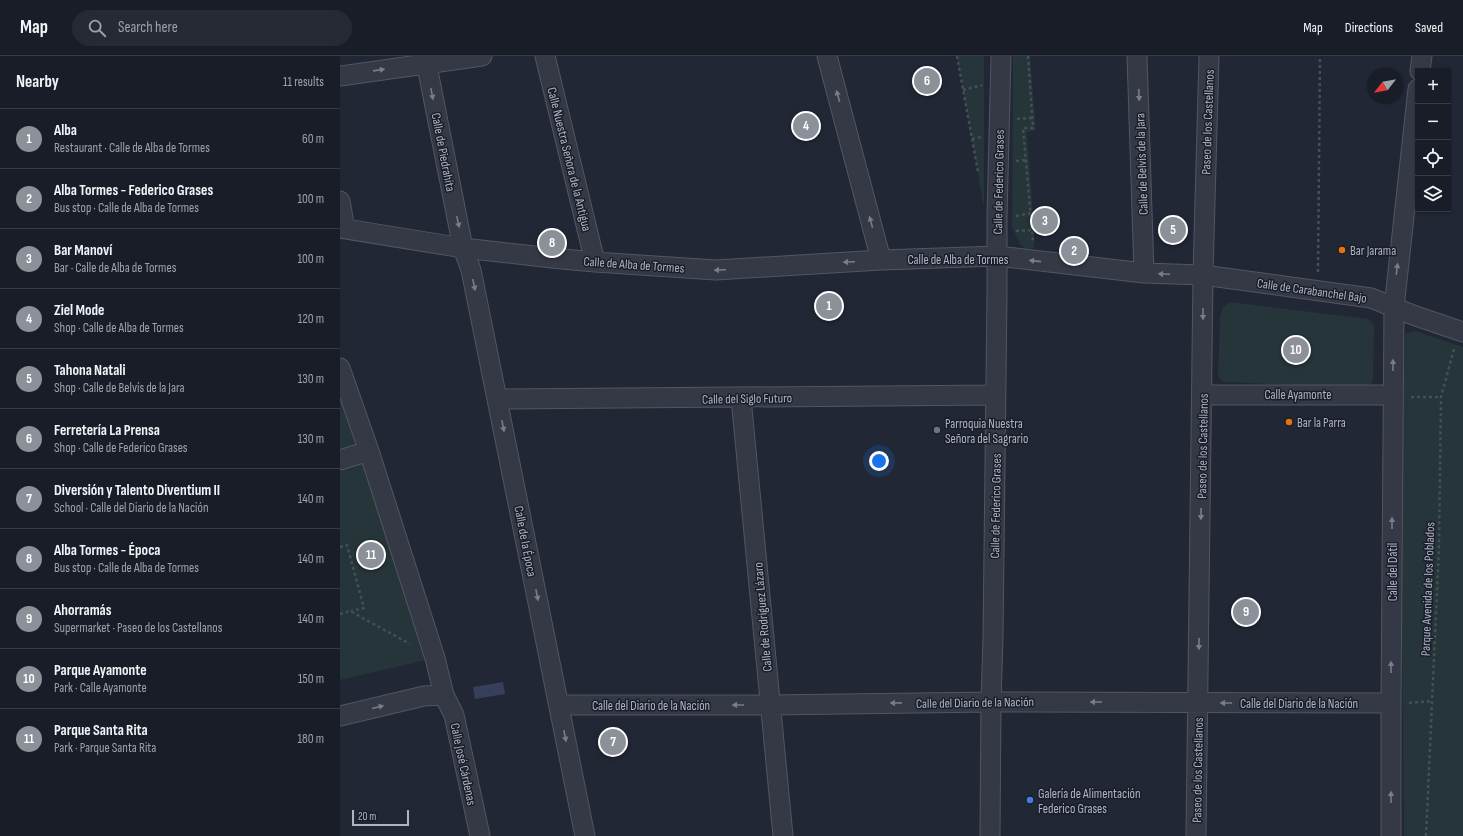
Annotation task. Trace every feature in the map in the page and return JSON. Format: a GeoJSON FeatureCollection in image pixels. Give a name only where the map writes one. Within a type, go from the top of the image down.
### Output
{"type":"FeatureCollection","features":[{"type":"Feature","properties":{"kind":"street"},"geometry":{"type":"LineString","coordinates":[[340,76],[425,60],[482,56]]}},
{"type":"Feature","properties":{"kind":"street","name":"Calle Nuestra Señora de la Antigua"},"geometry":{"type":"LineString","coordinates":[[545,56],[595,262]]}},
{"type":"Feature","properties":{"kind":"street"},"geometry":{"type":"LineString","coordinates":[[827,56],[881,260]]}},
{"type":"Feature","properties":{"kind":"street","name":"Calle de Federico Grases"},"geometry":{"type":"LineString","coordinates":[[990,836],[998,256],[997,217],[1001,56]]}},
{"type":"Feature","properties":{"kind":"street","name":"Calle de Belvís de la Jara"},"geometry":{"type":"LineString","coordinates":[[1138,56],[1144,273]]}},
{"type":"Feature","properties":{"kind":"street","name":"Paseo de los Castellanos"},"geometry":{"type":"LineString","coordinates":[[1196,836],[1203,275],[1209,56]]}},
{"type":"Feature","properties":{"kind":"street"},"geometry":{"type":"LineString","coordinates":[[1420,68],[1422,56]]}},
{"type":"Feature","properties":{"kind":"street","name":"Calle de Piedrahíta"},"geometry":{"type":"LineString","coordinates":[[425,60],[463,248]]}},
{"type":"Feature","properties":{"kind":"street","name":"Calle del Dátil"},"geometry":{"type":"LineString","coordinates":[[1391,836],[1397,703],[1398,396],[1394,308],[1416,104]]}},
{"type":"Feature","properties":{"kind":"street"},"geometry":{"type":"LineString","coordinates":[[340,202],[343,229]]}},
{"type":"Feature","properties":{"kind":"street","name":"Calle de Alba de Tormes"},"geometry":{"type":"LineString","coordinates":[[343,229],[463,248],[595,262],[716,270],[881,260],[998,256],[1144,273],[1203,275]]}},
{"type":"Feature","properties":{"kind":"street","name":"Calle de la Época"},"geometry":{"type":"LineString","coordinates":[[463,248],[471,270],[498,399],[584,836]]}},
{"type":"Feature","properties":{"kind":"street","name":"Calle de Carabanchel Bajo"},"geometry":{"type":"LineString","coordinates":[[1203,275],[1371,298],[1459,338]]}},
{"type":"Feature","properties":{"kind":"street","name":"Calle José Cárdenas"},"geometry":{"type":"LineString","coordinates":[[340,368],[369,451],[435,658],[444,695],[454,714],[480,836]]}},
{"type":"Feature","properties":{"kind":"street","name":"Calle del Siglo Futuro"},"geometry":{"type":"LineString","coordinates":[[498,399],[996,395]]}},
{"type":"Feature","properties":{"kind":"street","name":"Calle Ayamonte"},"geometry":{"type":"LineString","coordinates":[[1202,395],[1398,396]]}},
{"type":"Feature","properties":{"kind":"street","name":"Calle de Rodríguez Lázaro"},"geometry":{"type":"LineString","coordinates":[[741,398],[783,836]]}},
{"type":"Feature","properties":{"kind":"street"},"geometry":{"type":"LineString","coordinates":[[340,460],[369,451]]}},
{"type":"Feature","properties":{"kind":"street"},"geometry":{"type":"LineString","coordinates":[[340,716],[424,696],[444,695]]}},
{"type":"Feature","properties":{"kind":"street","name":"Calle del Diario de la Nación"},"geometry":{"type":"LineString","coordinates":[[559,706],[770,706],[991,702],[1397,703]]}},
{"type":"Feature","properties":{"kind":"path"},"geometry":{"type":"LineString","coordinates":[[957,56],[978,177]]}},
{"type":"Feature","properties":{"kind":"path"},"geometry":{"type":"LineString","coordinates":[[1028,56],[1033,128],[1023,128],[1034,248]]}},
{"type":"Feature","properties":{"kind":"path"},"geometry":{"type":"LineString","coordinates":[[1318,272],[1320,56]]}},
{"type":"Feature","properties":{"kind":"path"},"geometry":{"type":"LineString","coordinates":[[963,90],[984,84]]}},
{"type":"Feature","properties":{"kind":"path"},"geometry":{"type":"LineString","coordinates":[[1012,119],[1032,118]]}},
{"type":"Feature","properties":{"kind":"path"},"geometry":{"type":"LineString","coordinates":[[972,139],[984,136]]}},
{"type":"Feature","properties":{"kind":"path"},"geometry":{"type":"LineString","coordinates":[[1011,217],[1031,213]]}},
{"type":"Feature","properties":{"kind":"path"},"geometry":{"type":"LineString","coordinates":[[1013,231],[1032,230]]}},
{"type":"Feature","properties":{"kind":"path","name":"Parque Avenida de los Poblados"},"geometry":{"type":"LineString","coordinates":[[1426,836],[1439,547],[1441,397],[1459,338]]}},
{"type":"Feature","properties":{"kind":"path"},"geometry":{"type":"LineString","coordinates":[[1398,396],[1441,397]]}},
{"type":"Feature","properties":{"kind":"path"},"geometry":{"type":"LineString","coordinates":[[340,547],[347,545],[364,608],[340,614]]}},
{"type":"Feature","properties":{"kind":"path"},"geometry":{"type":"LineString","coordinates":[[350,611],[435,658]]}},
{"type":"Feature","properties":{"kind":"path"},"geometry":{"type":"LineString","coordinates":[[1397,703],[1432,701]]}},
{"type":"Feature","properties":{"kind":"shaded area"},"geometry":{"type":"Polygon","coordinates":[[[957,56],[984,56],[984,208],[957,56]]]}},
{"type":"Feature","properties":{"kind":"shaded area"},"geometry":{"type":"Polygon","coordinates":[[[1013,56],[1030,56],[1036,131],[1027,132],[1034,228],[1034,248],[1026,249],[1020,244],[1012,227],[1013,56]]]}},
{"type":"Feature","properties":{"kind":"shaded area"},"geometry":{"type":"Polygon","coordinates":[[[1230,302],[1369,319],[1374,325],[1373,382],[1366,388],[1223,382],[1218,376],[1220,316],[1223,307],[1230,302]]]}},
{"type":"Feature","properties":{"kind":"shaded area"},"geometry":{"type":"Polygon","coordinates":[[[1415,331],[1463,347],[1463,836],[1404,836],[1401,532],[1405,333],[1415,331]]]}},
{"type":"Feature","properties":{"kind":"shaded area"},"geometry":{"type":"Polygon","coordinates":[[[340,368],[435,658],[340,680],[340,368]]]}},
{"type":"Feature","properties":{"kind":"water"},"geometry":{"type":"Polygon","coordinates":[[[503,682],[505,694],[475,699],[473,687],[503,682]]]}},
{"type":"Feature","properties":{"kind":"place","name":"Ferretería La Prensa"},"geometry":{"type":"Point","coordinates":[927,81]}},
{"type":"Feature","properties":{"kind":"place","name":"Ziel Mode"},"geometry":{"type":"Point","coordinates":[806,126]}},
{"type":"Feature","properties":{"kind":"place","name":"Bar Manoví"},"geometry":{"type":"Point","coordinates":[1045,221]}},
{"type":"Feature","properties":{"kind":"place","name":"Tahona Natali"},"geometry":{"type":"Point","coordinates":[1173,230]}},
{"type":"Feature","properties":{"kind":"place","name":"Alba Tormes - Época"},"geometry":{"type":"Point","coordinates":[552,243]}},
{"type":"Feature","properties":{"kind":"place","name":"Bar Jarama"},"geometry":{"type":"Point","coordinates":[1342,250]}},
{"type":"Feature","properties":{"kind":"place","name":"Alba Tormes - Federico Grases"},"geometry":{"type":"Point","coordinates":[1074,251]}},
{"type":"Feature","properties":{"kind":"place","name":"Alba"},"geometry":{"type":"Point","coordinates":[829,306]}},
{"type":"Feature","properties":{"kind":"place","name":"Parque Ayamonte"},"geometry":{"type":"Point","coordinates":[1296,350]}},
{"type":"Feature","properties":{"kind":"place","name":"Bar la Parra"},"geometry":{"type":"Point","coordinates":[1289,422]}},
{"type":"Feature","properties":{"kind":"place","name":"Parroquia Nuestra Señora del Sagrario"},"geometry":{"type":"Point","coordinates":[937,430]}},
{"type":"Feature","properties":{"kind":"place","name":"Parque Santa Rita"},"geometry":{"type":"Point","coordinates":[371,555]}},
{"type":"Feature","properties":{"kind":"place","name":"Ahorramás"},"geometry":{"type":"Point","coordinates":[1246,612]}},
{"type":"Feature","properties":{"kind":"place","name":"Diversión y Talento Diventium II"},"geometry":{"type":"Point","coordinates":[613,742]}},
{"type":"Feature","properties":{"kind":"place","name":"Galería de Alimentación Federico Grases"},"geometry":{"type":"Point","coordinates":[1030,800]}}]}
